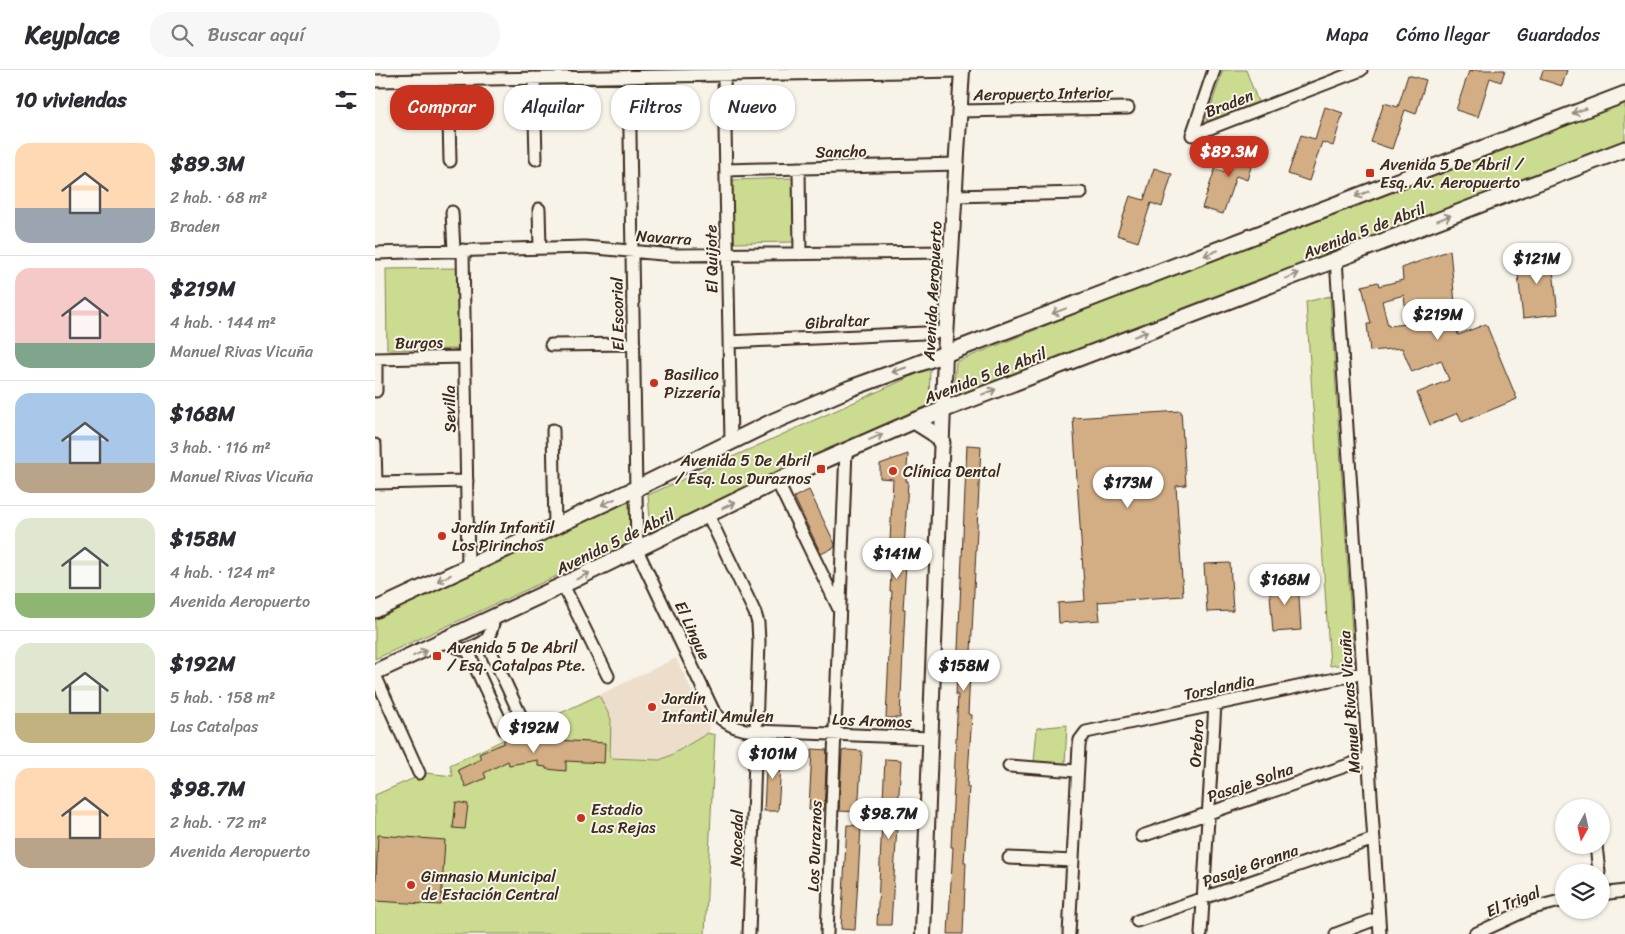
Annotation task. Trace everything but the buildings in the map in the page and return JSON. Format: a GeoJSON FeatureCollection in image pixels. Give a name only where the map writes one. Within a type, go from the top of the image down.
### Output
{"type":"FeatureCollection","features":[{"type":"Feature","properties":{"kind":"main road","name":"Avenida 5 de Abril"},"geometry":{"type":"LineString","coordinates":[[375,610],[637,488],[772,422],[851,388],[945,354],[1625,94]]}},
{"type":"Feature","properties":{"kind":"main road","name":"Avenida 5 de Abril"},"geometry":{"type":"LineString","coordinates":[[375,674],[637,550],[777,481],[914,421],[1625,149]]}},
{"type":"Feature","properties":{"kind":"main road"},"geometry":{"type":"LineString","coordinates":[[914,421],[933,433],[942,443]]}},
{"type":"Feature","properties":{"kind":"street","name":"Braden"},"geometry":{"type":"LineString","coordinates":[[1214,70],[1192,134],[1361,70]]}},
{"type":"Feature","properties":{"kind":"street"},"geometry":{"type":"LineString","coordinates":[[375,81],[432,75],[448,80],[488,75],[534,78],[689,73],[962,71]]}},
{"type":"Feature","properties":{"kind":"street","name":"Avenida Aeropuerto"},"geometry":{"type":"LineString","coordinates":[[923,934],[945,354],[962,71]]}},
{"type":"Feature","properties":{"kind":"street","name":"El Quijote"},"geometry":{"type":"LineString","coordinates":[[724,74],[731,442]]}},
{"type":"Feature","properties":{"kind":"street","name":"El Escorial"},"geometry":{"type":"LineString","coordinates":[[629,76],[637,550]]}},
{"type":"Feature","properties":{"kind":"street"},"geometry":{"type":"LineString","coordinates":[[534,78],[536,159]]}},
{"type":"Feature","properties":{"kind":"street"},"geometry":{"type":"LineString","coordinates":[[448,80],[450,162]]}},
{"type":"Feature","properties":{"kind":"street","name":"Aeropuerto Interior"},"geometry":{"type":"LineString","coordinates":[[960,111],[1128,108]]}},
{"type":"Feature","properties":{"kind":"street","name":"Sancho"},"geometry":{"type":"LineString","coordinates":[[725,170],[957,164]]}},
{"type":"Feature","properties":{"kind":"street"},"geometry":{"type":"LineString","coordinates":[[799,168],[801,254]]}},
{"type":"Feature","properties":{"kind":"street"},"geometry":{"type":"LineString","coordinates":[[955,196],[1081,193]]}},
{"type":"Feature","properties":{"kind":"street"},"geometry":{"type":"LineString","coordinates":[[539,209],[540,248]]}},
{"type":"Feature","properties":{"kind":"street","name":"Sevilla"},"geometry":{"type":"LineString","coordinates":[[452,212],[458,250],[465,357],[468,567]]}},
{"type":"Feature","properties":{"kind":"street","name":"Navarra"},"geometry":{"type":"LineString","coordinates":[[375,252],[594,247],[658,255],[727,256],[951,252]]}},
{"type":"Feature","properties":{"kind":"street","name":"Manuel Rivas Vicuña"},"geometry":{"type":"LineString","coordinates":[[1336,259],[1380,934]]}},
{"type":"Feature","properties":{"kind":"street","name":"Gibraltar"},"geometry":{"type":"LineString","coordinates":[[729,342],[946,332]]}},
{"type":"Feature","properties":{"kind":"street"},"geometry":{"type":"LineString","coordinates":[[551,345],[634,344]]}},
{"type":"Feature","properties":{"kind":"street","name":"Burgos"},"geometry":{"type":"LineString","coordinates":[[375,359],[465,357]]}},
{"type":"Feature","properties":{"kind":"street"},"geometry":{"type":"LineString","coordinates":[[375,359],[376,391]]}},
{"type":"Feature","properties":{"kind":"street"},"geometry":{"type":"LineString","coordinates":[[553,430],[555,526]]}},
{"type":"Feature","properties":{"kind":"street"},"geometry":{"type":"LineString","coordinates":[[375,445],[376,483],[467,481]]}},
{"type":"Feature","properties":{"kind":"street","name":"Los Duraznos"},"geometry":{"type":"LineString","coordinates":[[827,934],[846,450]]}},
{"type":"Feature","properties":{"kind":"street","name":"Los Duraznos"},"geometry":{"type":"LineString","coordinates":[[777,481],[839,610]]}},
{"type":"Feature","properties":{"kind":"street","name":"Nocedal"},"geometry":{"type":"LineString","coordinates":[[708,515],[758,623],[749,934]]}},
{"type":"Feature","properties":{"kind":"street","name":"El Lingue"},"geometry":{"type":"LineString","coordinates":[[637,550],[713,710],[723,722]]}},
{"type":"Feature","properties":{"kind":"street"},"geometry":{"type":"LineString","coordinates":[[563,585],[608,676]]}},
{"type":"Feature","properties":{"kind":"street"},"geometry":{"type":"LineString","coordinates":[[443,642],[459,649],[467,649],[486,641],[491,635],[494,618]]}},
{"type":"Feature","properties":{"kind":"street"},"geometry":{"type":"LineString","coordinates":[[467,649],[504,729],[523,721],[486,641]]}},
{"type":"Feature","properties":{"kind":"street","name":"Torslandia"},"geometry":{"type":"LineString","coordinates":[[1077,771],[1082,735],[1090,730],[1363,673]]}},
{"type":"Feature","properties":{"kind":"street"},"geometry":{"type":"LineString","coordinates":[[375,674],[419,773]]}},
{"type":"Feature","properties":{"kind":"street","name":"Orebro"},"geometry":{"type":"LineString","coordinates":[[1201,934],[1215,704]]}},
{"type":"Feature","properties":{"kind":"street","name":"Los Aromos"},"geometry":{"type":"LineString","coordinates":[[723,722],[738,729],[755,732],[930,738]]}},
{"type":"Feature","properties":{"kind":"street","name":"Pasaje Solna"},"geometry":{"type":"LineString","coordinates":[[1142,836],[1369,758]]}},
{"type":"Feature","properties":{"kind":"street"},"geometry":{"type":"LineString","coordinates":[[1009,766],[1077,771],[1069,934]]}},
{"type":"Feature","properties":{"kind":"street","name":"Pasaje Granna"},"geometry":{"type":"LineString","coordinates":[[1137,921],[1374,839]]}},
{"type":"Feature","properties":{"kind":"street"},"geometry":{"type":"LineString","coordinates":[[1009,858],[1073,861]]}},
{"type":"Feature","properties":{"kind":"street"},"geometry":{"type":"LineString","coordinates":[[1610,893],[1625,891]]}},
{"type":"Feature","properties":{"kind":"street","name":"El Trigal"},"geometry":{"type":"LineString","coordinates":[[1475,934],[1529,909],[1555,902]]}},
{"type":"Feature","properties":{"kind":"street"},"geometry":{"type":"LineString","coordinates":[[1336,934],[1379,918]]}},
{"type":"Feature","properties":{"kind":"shaded area","name":"Jardín Infantil Amulen"},"geometry":{"type":"Polygon","coordinates":[[[676,658],[710,728],[708,733],[660,760],[610,758],[611,719],[599,695],[676,658]]]}},
{"type":"Feature","properties":{"kind":"green space"},"geometry":{"type":"Polygon","coordinates":[[[1223,70],[1246,70],[1258,102],[1206,121],[1223,70]]]}},
{"type":"Feature","properties":{"kind":"green space"},"geometry":{"type":"Polygon","coordinates":[[[1625,98],[1625,141],[952,399],[956,362],[1453,161],[1625,98]]]}},
{"type":"Feature","properties":{"kind":"green space"},"geometry":{"type":"Polygon","coordinates":[[[793,178],[796,242],[734,243],[732,180],[793,178]]]}},
{"type":"Feature","properties":{"kind":"green space"},"geometry":{"type":"Polygon","coordinates":[[[458,268],[459,349],[387,350],[386,269],[458,268]]]}},
{"type":"Feature","properties":{"kind":"green space"},"geometry":{"type":"Polygon","coordinates":[[[1330,296],[1354,663],[1330,666],[1306,302],[1330,296]]]}},
{"type":"Feature","properties":{"kind":"green space"},"geometry":{"type":"Polygon","coordinates":[[[930,368],[929,405],[651,532],[648,495],[930,368]]]}},
{"type":"Feature","properties":{"kind":"green space"},"geometry":{"type":"Polygon","coordinates":[[[630,501],[629,543],[375,659],[375,618],[630,501]]]}},
{"type":"Feature","properties":{"kind":"green space","name":"Estadio Las Rejas"},"geometry":{"type":"Polygon","coordinates":[[[599,695],[611,719],[610,758],[660,760],[708,733],[715,735],[705,934],[375,934],[375,795],[426,773],[453,776],[450,765],[599,695]]]}},
{"type":"Feature","properties":{"kind":"green space"},"geometry":{"type":"Polygon","coordinates":[[[1067,725],[1065,764],[1034,762],[1037,728],[1067,725]]]}},
{"type":"Feature","properties":{"kind":"place","name":"Avenida 5 De Abril / Esq. Av. Aeropuerto"},"geometry":{"type":"Point","coordinates":[1370,173]}},
{"type":"Feature","properties":{"kind":"place","name":"Basilico Pizzería"},"geometry":{"type":"Point","coordinates":[654,383]}},
{"type":"Feature","properties":{"kind":"place","name":"Avenida 5 De Abril / Esq. Los Duraznos"},"geometry":{"type":"Point","coordinates":[821,469]}},
{"type":"Feature","properties":{"kind":"place","name":"Clínica Dental"},"geometry":{"type":"Point","coordinates":[893,471]}},
{"type":"Feature","properties":{"kind":"place","name":"Jardín Infantil Los Pirinchos"},"geometry":{"type":"Point","coordinates":[442,536]}},
{"type":"Feature","properties":{"kind":"place","name":"Avenida 5 De Abril / Esq. Catalpas Pte."},"geometry":{"type":"Point","coordinates":[437,656]}},
{"type":"Feature","properties":{"kind":"place","name":"Jardín Infantil Amulen"},"geometry":{"type":"Point","coordinates":[652,707]}},
{"type":"Feature","properties":{"kind":"place","name":"Estadio Las Rejas"},"geometry":{"type":"Point","coordinates":[581,818]}},
{"type":"Feature","properties":{"kind":"place","name":"Gimnasio Municipal de Estación Central"},"geometry":{"type":"Point","coordinates":[411,885]}}]}
